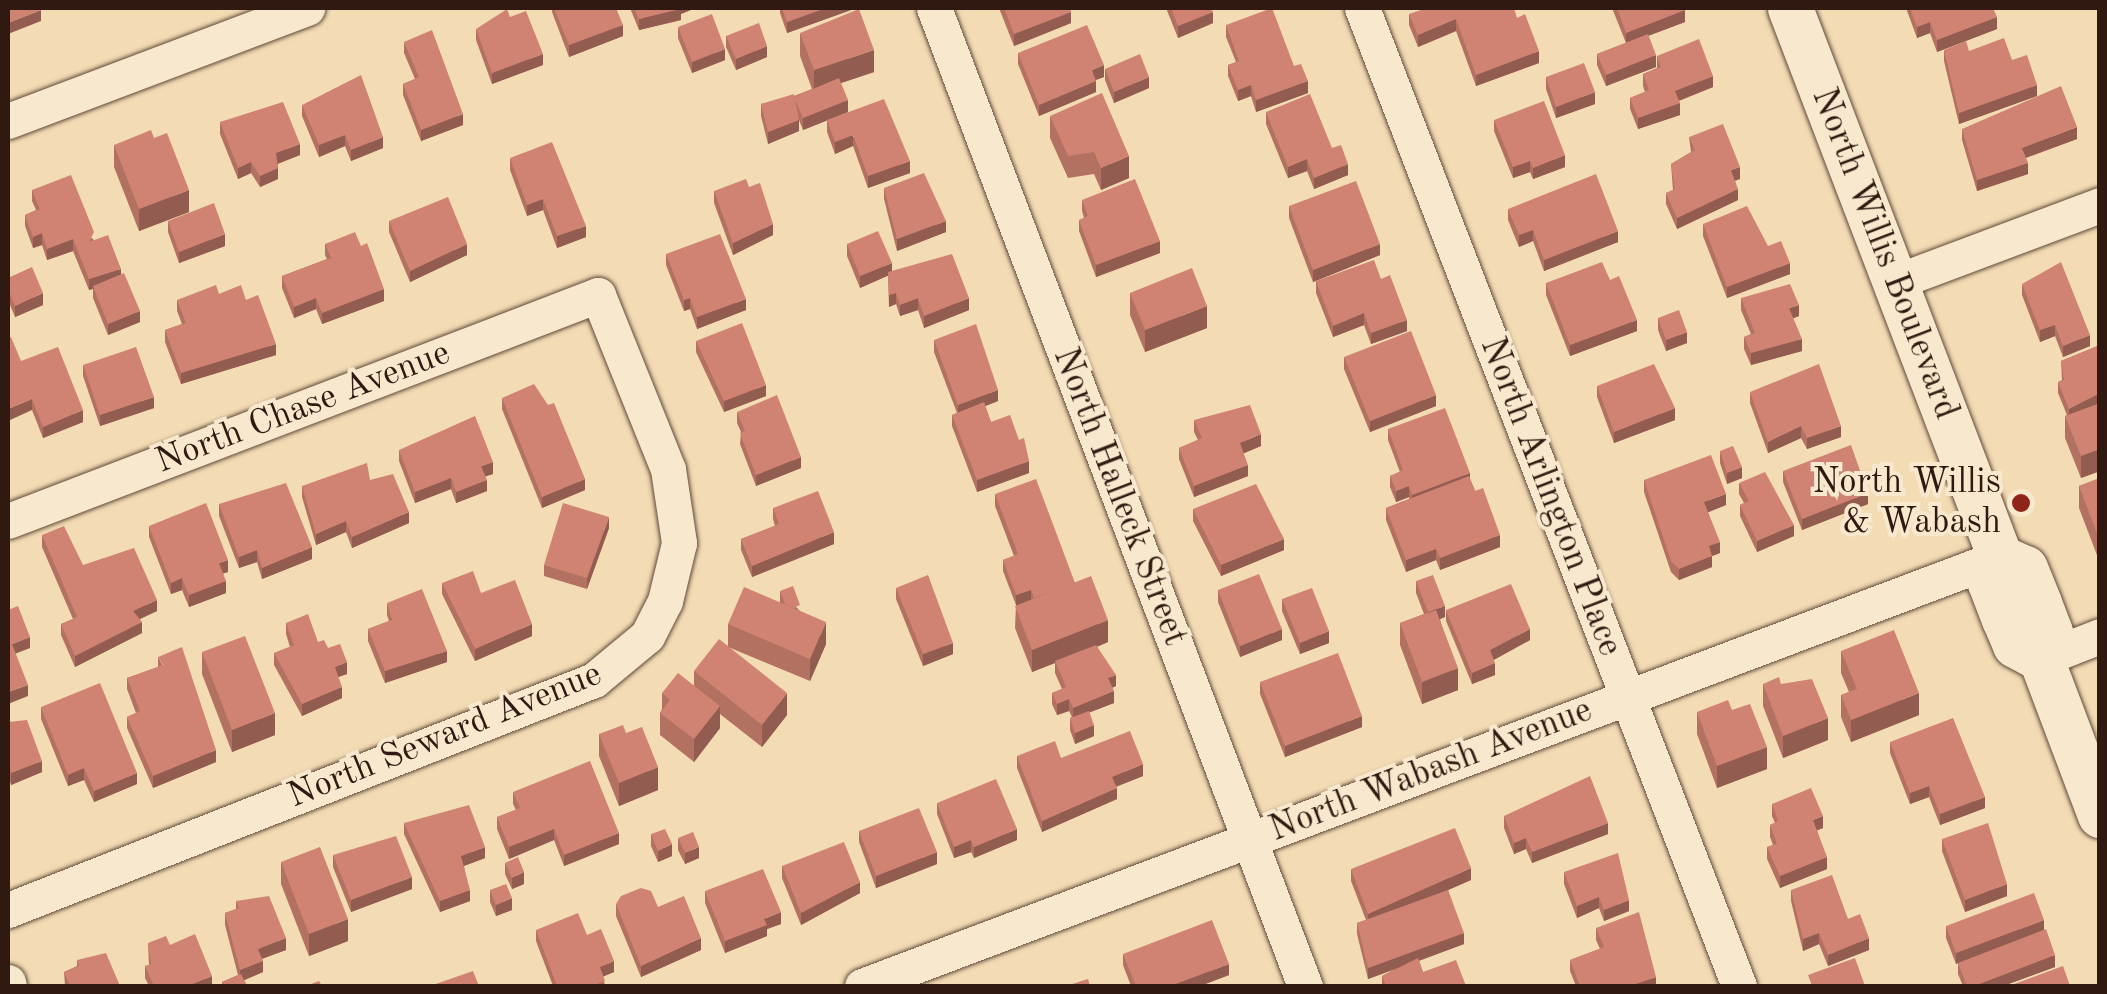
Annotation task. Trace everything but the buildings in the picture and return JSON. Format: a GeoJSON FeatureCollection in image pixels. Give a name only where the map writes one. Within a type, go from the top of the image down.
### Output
{"type":"FeatureCollection","features":[{"type":"Feature","properties":{"kind":"street"},"geometry":{"type":"LineString","coordinates":[[8,121],[307,8]]}},
{"type":"Feature","properties":{"kind":"street","name":"North Halleck Street"},"geometry":{"type":"LineString","coordinates":[[934,8],[1305,986]]}},
{"type":"Feature","properties":{"kind":"street","name":"North Arlington Place"},"geometry":{"type":"LineString","coordinates":[[1362,8],[1739,986]]}},
{"type":"Feature","properties":{"kind":"street","name":"North Willis Boulevard"},"geometry":{"type":"LineString","coordinates":[[1790,8],[2000,557],[2024,568],[2039,603],[2050,632],[2040,658],[2100,814]]}},
{"type":"Feature","properties":{"kind":"street"},"geometry":{"type":"LineString","coordinates":[[1895,282],[2100,204]]}},
{"type":"Feature","properties":{"kind":"street","name":"North Chase Avenue"},"geometry":{"type":"LineString","coordinates":[[8,521],[598,296]]}},
{"type":"Feature","properties":{"kind":"street","name":"North Seward Avenue"},"geometry":{"type":"LineString","coordinates":[[8,910],[570,692],[616,666],[647,636],[676,566],[679,509],[598,296]]}},
{"type":"Feature","properties":{"kind":"street","name":"North Wabash Avenue"},"geometry":{"type":"LineString","coordinates":[[862,986],[2000,557]]}},
{"type":"Feature","properties":{"kind":"street"},"geometry":{"type":"LineString","coordinates":[[2040,658],[2100,636]]}},
{"type":"Feature","properties":{"kind":"place","name":"North Willis & Wabash"},"geometry":{"type":"Point","coordinates":[2021,503]}}]}
